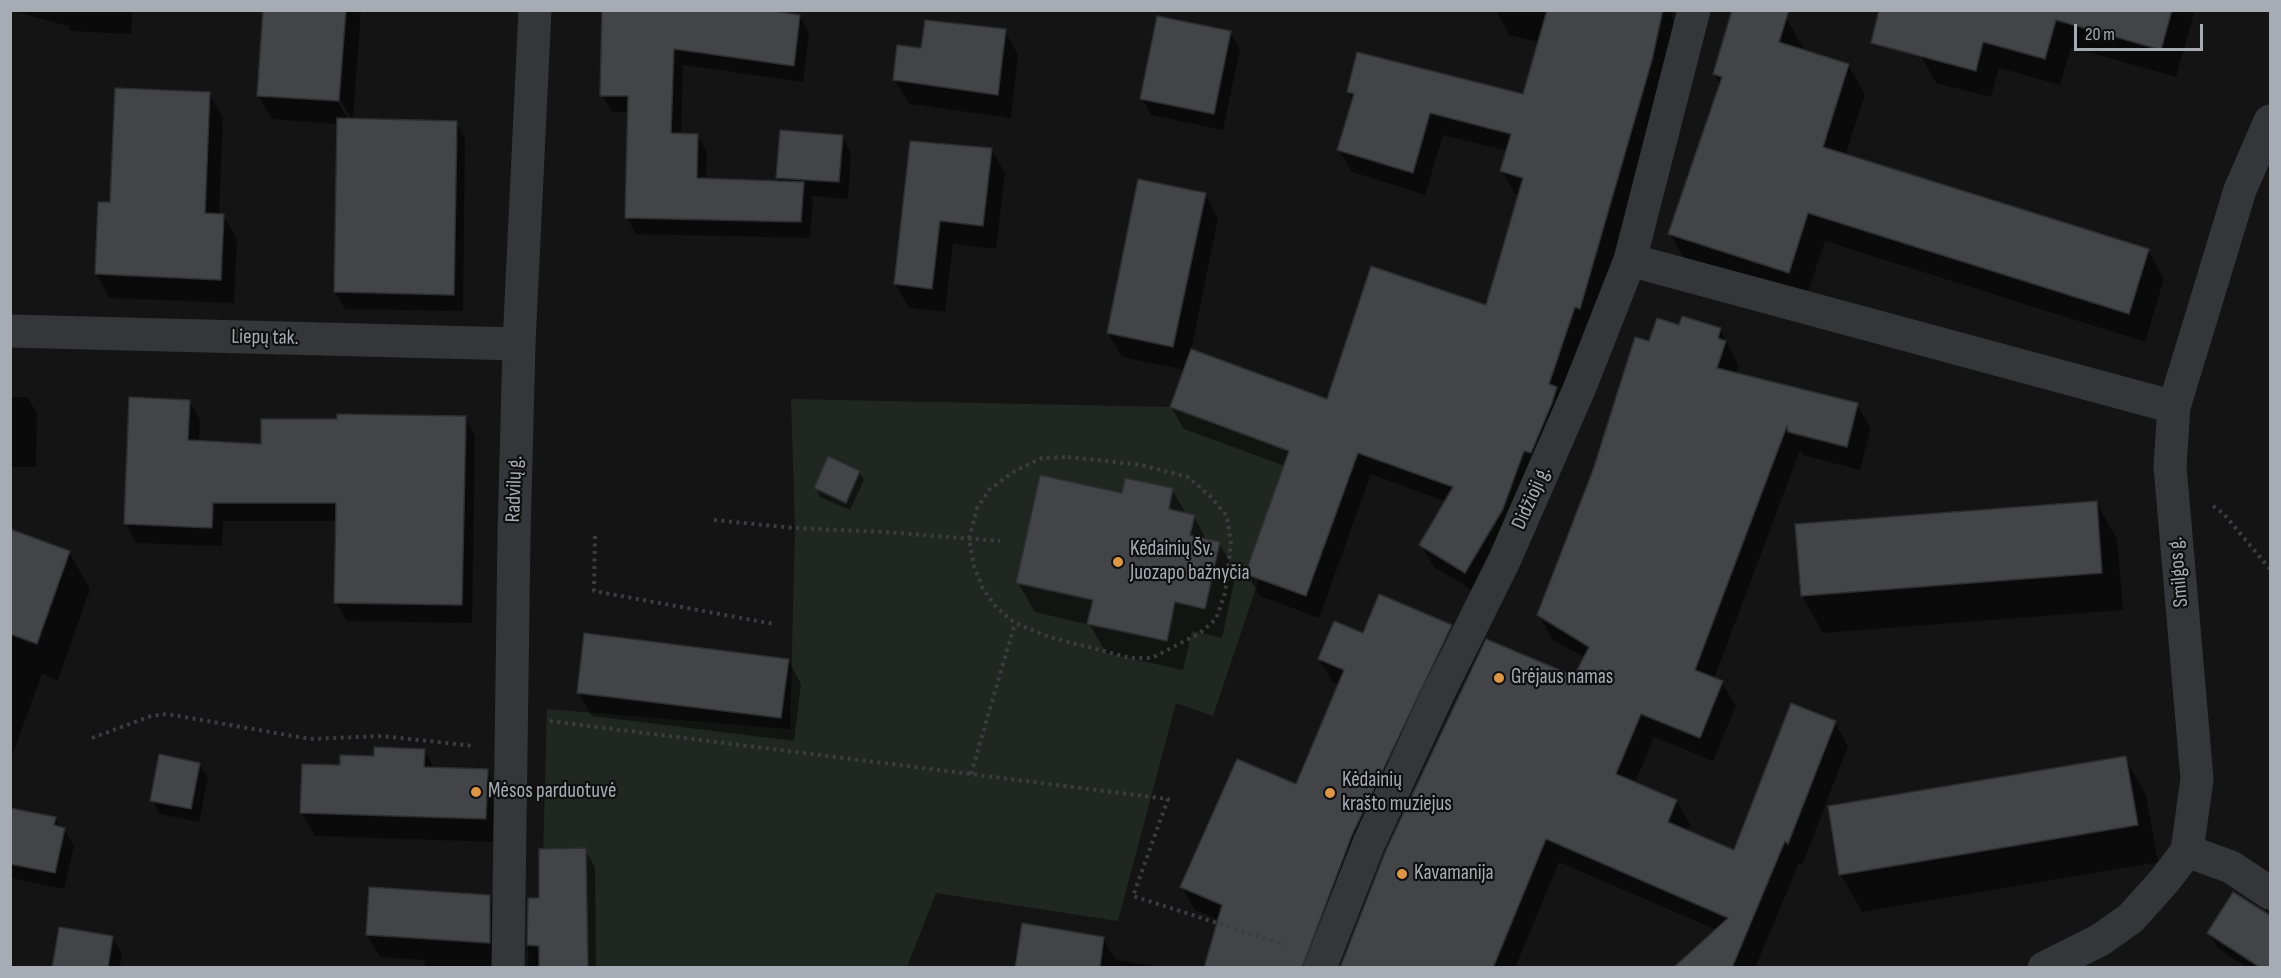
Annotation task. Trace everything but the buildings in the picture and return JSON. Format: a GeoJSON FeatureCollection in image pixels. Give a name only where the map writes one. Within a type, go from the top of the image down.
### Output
{"type":"FeatureCollection","features":[{"type":"Feature","properties":{"kind":"street","name":"Radvilų g."},"geometry":{"type":"LineString","coordinates":[[508,968],[510,750],[519,344],[535,10]]}},
{"type":"Feature","properties":{"kind":"street","name":"Didžioji g."},"geometry":{"type":"LineString","coordinates":[[1321,962],[1369,843],[1438,694],[1505,559],[1580,387],[1630,260],[1694,10]]}},
{"type":"Feature","properties":{"kind":"street","name":"Smilgos g."},"geometry":{"type":"LineString","coordinates":[[2044,968],[2100,940],[2131,918],[2165,880],[2187,850],[2197,779],[2171,477],[2174,408],[2240,190],[2271,121]]}},
{"type":"Feature","properties":{"kind":"street"},"geometry":{"type":"LineString","coordinates":[[1630,260],[2174,408]]}},
{"type":"Feature","properties":{"kind":"street","name":"Liepų tak."},"geometry":{"type":"LineString","coordinates":[[10,331],[519,344]]}},
{"type":"Feature","properties":{"kind":"street"},"geometry":{"type":"LineString","coordinates":[[2187,850],[2231,867],[2271,893]]}},
{"type":"Feature","properties":{"kind":"path"},"geometry":{"type":"LineString","coordinates":[[1068,457],[1141,465],[1188,477],[1227,516],[1231,544],[1225,593],[1216,619],[1200,633],[1174,649],[1152,658],[1131,658],[1049,637],[1015,623],[996,606],[983,589],[974,566],[969,539],[977,508],[990,489],[1015,471],[1042,458],[1068,457]]}},
{"type":"Feature","properties":{"kind":"path"},"geometry":{"type":"LineString","coordinates":[[2171,477],[2223,513],[2271,569]]}},
{"type":"Feature","properties":{"kind":"path"},"geometry":{"type":"LineString","coordinates":[[714,519],[795,528],[999,541]]}},
{"type":"Feature","properties":{"kind":"path"},"geometry":{"type":"LineString","coordinates":[[595,536],[594,591],[774,624]]}},
{"type":"Feature","properties":{"kind":"path"},"geometry":{"type":"LineString","coordinates":[[971,774],[1015,623]]}},
{"type":"Feature","properties":{"kind":"path"},"geometry":{"type":"LineString","coordinates":[[92,738],[151,716],[167,714],[310,739],[382,736],[510,750]]}},
{"type":"Feature","properties":{"kind":"path"},"geometry":{"type":"LineString","coordinates":[[511,716],[1168,799],[1133,896],[1321,962]]}},
{"type":"Feature","properties":{"kind":"shaded area"},"geometry":{"type":"Polygon","coordinates":[[[791,399],[1170,407],[1305,457],[1259,579],[1213,716],[1176,703],[1118,921],[936,893],[907,967],[540,968],[547,709],[790,729],[795,528],[791,399]]]}},
{"type":"Feature","properties":{"kind":"place","name":"Kėdainių Šv. Juozapo bažnyčia"},"geometry":{"type":"Point","coordinates":[1118,562]}},
{"type":"Feature","properties":{"kind":"place","name":"Grėjaus namas"},"geometry":{"type":"Point","coordinates":[1499,678]}},
{"type":"Feature","properties":{"kind":"place","name":"Mėsos parduotuvė"},"geometry":{"type":"Point","coordinates":[476,792]}},
{"type":"Feature","properties":{"kind":"place","name":"Kėdainių krašto muziejus"},"geometry":{"type":"Point","coordinates":[1330,793]}},
{"type":"Feature","properties":{"kind":"place","name":"Kavamanija"},"geometry":{"type":"Point","coordinates":[1402,874]}}]}
